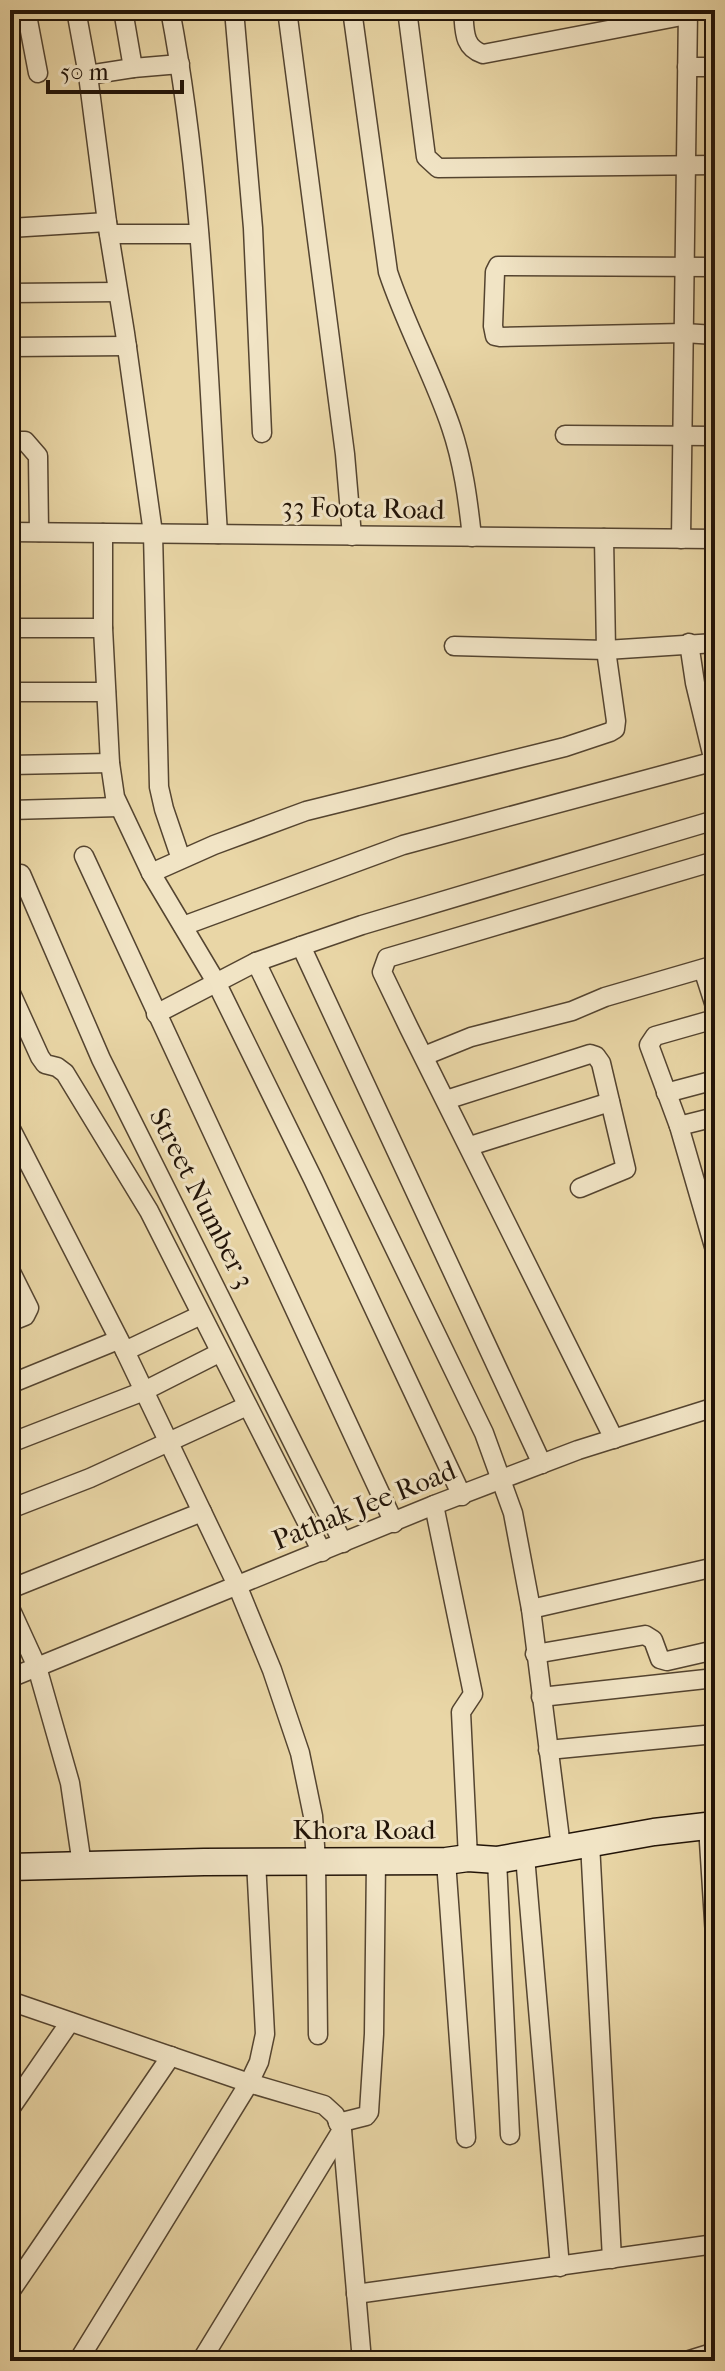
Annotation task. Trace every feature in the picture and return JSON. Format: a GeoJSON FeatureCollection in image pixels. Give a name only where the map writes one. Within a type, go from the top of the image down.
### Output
{"type":"FeatureCollection","features":[{"type":"Feature","properties":{"kind":"street"},"geometry":{"type":"LineString","coordinates":[[26,10],[38,73]]}},
{"type":"Feature","properties":{"kind":"street"},"geometry":{"type":"LineString","coordinates":[[76,10],[88,75],[153,533],[159,787],[181,859]]}},
{"type":"Feature","properties":{"kind":"street"},"geometry":{"type":"LineString","coordinates":[[123,10],[133,68]]}},
{"type":"Feature","properties":{"kind":"street"},"geometry":{"type":"LineString","coordinates":[[170,10],[180,64],[199,234],[218,534]]}},
{"type":"Feature","properties":{"kind":"street"},"geometry":{"type":"LineString","coordinates":[[234,10],[253,228],[262,433]]}},
{"type":"Feature","properties":{"kind":"street"},"geometry":{"type":"LineString","coordinates":[[287,10],[345,454],[352,536]]}},
{"type":"Feature","properties":{"kind":"street"},"geometry":{"type":"LineString","coordinates":[[352,10],[388,272],[399,307],[452,430],[467,494],[472,537]]}},
{"type":"Feature","properties":{"kind":"street"},"geometry":{"type":"LineString","coordinates":[[407,10],[426,157],[438,168],[715,165]]}},
{"type":"Feature","properties":{"kind":"street"},"geometry":{"type":"LineString","coordinates":[[463,10],[466,42],[471,50],[483,54],[688,13],[681,539]]}},
{"type":"Feature","properties":{"kind":"street"},"geometry":{"type":"LineString","coordinates":[[88,75],[180,64]]}},
{"type":"Feature","properties":{"kind":"street"},"geometry":{"type":"LineString","coordinates":[[687,67],[715,67]]}},
{"type":"Feature","properties":{"kind":"street"},"geometry":{"type":"LineString","coordinates":[[10,228],[108,228],[199,234]]}},
{"type":"Feature","properties":{"kind":"street"},"geometry":{"type":"LineString","coordinates":[[715,267],[498,266],[495,272],[493,326],[495,336],[500,337],[715,335]]}},
{"type":"Feature","properties":{"kind":"street"},"geometry":{"type":"LineString","coordinates":[[10,293],[118,292]]}},
{"type":"Feature","properties":{"kind":"street"},"geometry":{"type":"LineString","coordinates":[[10,347],[127,346]]}},
{"type":"Feature","properties":{"kind":"street"},"geometry":{"type":"LineString","coordinates":[[565,435],[715,436]]}},
{"type":"Feature","properties":{"kind":"street"},"geometry":{"type":"LineString","coordinates":[[10,441],[25,441],[38,456],[39,532]]}},
{"type":"Feature","properties":{"kind":"street","name":"33 Foota Road"},"geometry":{"type":"LineString","coordinates":[[10,532],[715,539]]}},
{"type":"Feature","properties":{"kind":"street"},"geometry":{"type":"LineString","coordinates":[[103,533],[103,628],[110,763],[119,807],[151,873],[216,982],[313,1179],[462,1496]]}},
{"type":"Feature","properties":{"kind":"street"},"geometry":{"type":"LineString","coordinates":[[151,873],[306,811],[565,747],[615,729],[606,650],[604,538]]}},
{"type":"Feature","properties":{"kind":"street"},"geometry":{"type":"LineString","coordinates":[[10,628],[103,628]]}},
{"type":"Feature","properties":{"kind":"street"},"geometry":{"type":"LineString","coordinates":[[183,926],[403,845],[714,763],[689,643]]}},
{"type":"Feature","properties":{"kind":"street"},"geometry":{"type":"LineString","coordinates":[[454,646],[606,650],[715,643]]}},
{"type":"Feature","properties":{"kind":"street"},"geometry":{"type":"LineString","coordinates":[[10,692],[106,692]]}},
{"type":"Feature","properties":{"kind":"street"},"geometry":{"type":"LineString","coordinates":[[10,765],[110,763]]}},
{"type":"Feature","properties":{"kind":"street"},"geometry":{"type":"LineString","coordinates":[[10,810],[119,807]]}},
{"type":"Feature","properties":{"kind":"street"},"geometry":{"type":"LineString","coordinates":[[156,1014],[256,962],[301,946],[715,820]]}},
{"type":"Feature","properties":{"kind":"street"},"geometry":{"type":"LineString","coordinates":[[84,856],[394,1523]]}},
{"type":"Feature","properties":{"kind":"street"},"geometry":{"type":"LineString","coordinates":[[614,1439],[382,972],[387,958],[715,861]]}},
{"type":"Feature","properties":{"kind":"street","name":"Street Number 3"},"geometry":{"type":"LineString","coordinates":[[21,874],[101,1059],[343,1543]]}},
{"type":"Feature","properties":{"kind":"street"},"geometry":{"type":"LineString","coordinates":[[301,946],[542,1464]]}},
{"type":"Feature","properties":{"kind":"street"},"geometry":{"type":"LineString","coordinates":[[256,962],[484,1433],[503,1480],[513,1513],[531,1609],[561,1847]]}},
{"type":"Feature","properties":{"kind":"street"},"geometry":{"type":"LineString","coordinates":[[424,1056],[471,1037],[572,1011],[605,997],[709,967],[715,1006]]}},
{"type":"Feature","properties":{"kind":"street"},"geometry":{"type":"LineString","coordinates":[[10,991],[40,1057],[45,1064],[65,1073],[149,1211],[322,1552]]}},
{"type":"Feature","properties":{"kind":"street"},"geometry":{"type":"LineString","coordinates":[[715,1019],[650,1039],[650,1053],[708,1200],[715,1250]]}},
{"type":"Feature","properties":{"kind":"street"},"geometry":{"type":"LineString","coordinates":[[446,1100],[590,1054],[596,1056],[601,1063],[626,1169],[580,1188]]}},
{"type":"Feature","properties":{"kind":"street"},"geometry":{"type":"LineString","coordinates":[[666,1093],[715,1080]]}},
{"type":"Feature","properties":{"kind":"street"},"geometry":{"type":"LineString","coordinates":[[470,1146],[610,1102]]}},
{"type":"Feature","properties":{"kind":"street"},"geometry":{"type":"LineString","coordinates":[[679,1126],[715,1117]]}},
{"type":"Feature","properties":{"kind":"street"},"geometry":{"type":"LineString","coordinates":[[10,1127],[144,1391],[237,1585],[272,1670],[300,1753],[313,1816],[318,2035]]}},
{"type":"Feature","properties":{"kind":"street"},"geometry":{"type":"LineString","coordinates":[[10,1270],[29,1308],[25,1316],[10,1322]]}},
{"type":"Feature","properties":{"kind":"street"},"geometry":{"type":"LineString","coordinates":[[10,1384],[201,1315]]}},
{"type":"Feature","properties":{"kind":"street"},"geometry":{"type":"LineString","coordinates":[[10,1443],[144,1391],[219,1353]]}},
{"type":"Feature","properties":{"kind":"street"},"geometry":{"type":"LineString","coordinates":[[10,1509],[169,1444],[247,1406]]}},
{"type":"Feature","properties":{"kind":"street","name":"Pathak Jee Road"},"geometry":{"type":"LineString","coordinates":[[10,1678],[434,1505],[542,1464],[715,1407]]}},
{"type":"Feature","properties":{"kind":"street"},"geometry":{"type":"LineString","coordinates":[[434,1505],[473,1694],[461,1712],[457,1859],[466,2138]]}},
{"type":"Feature","properties":{"kind":"street"},"geometry":{"type":"LineString","coordinates":[[10,1589],[202,1512]]}},
{"type":"Feature","properties":{"kind":"street"},"geometry":{"type":"LineString","coordinates":[[531,1609],[715,1567]]}},
{"type":"Feature","properties":{"kind":"street"},"geometry":{"type":"LineString","coordinates":[[10,1608],[37,1667],[70,1783],[82,1865]]}},
{"type":"Feature","properties":{"kind":"street"},"geometry":{"type":"LineString","coordinates":[[535,1654],[645,1635],[653,1640],[660,1659],[667,1661],[715,1650]]}},
{"type":"Feature","properties":{"kind":"street"},"geometry":{"type":"LineString","coordinates":[[541,1697],[715,1678]]}},
{"type":"Feature","properties":{"kind":"street"},"geometry":{"type":"LineString","coordinates":[[548,1750],[715,1734]]}},
{"type":"Feature","properties":{"kind":"street"},"geometry":{"type":"LineString","coordinates":[[711,1825],[715,1936]]}},
{"type":"Feature","properties":{"kind":"street","name":"Khora Road"},"geometry":{"type":"LineString","coordinates":[[10,1867],[256,1861],[497,1860],[561,1847],[711,1825]]}},
{"type":"Feature","properties":{"kind":"street"},"geometry":{"type":"LineString","coordinates":[[590,1843],[612,2259]]}},
{"type":"Feature","properties":{"kind":"street"},"geometry":{"type":"LineString","coordinates":[[525,1856],[560,2267]]}},
{"type":"Feature","properties":{"kind":"street"},"geometry":{"type":"LineString","coordinates":[[497,1860],[510,2135]]}},
{"type":"Feature","properties":{"kind":"street"},"geometry":{"type":"LineString","coordinates":[[78,2361],[259,2062],[265,2034],[256,1861]]}},
{"type":"Feature","properties":{"kind":"street"},"geometry":{"type":"LineString","coordinates":[[201,2361],[340,2126],[369,2112],[374,2034],[376,1861]]}},
{"type":"Feature","properties":{"kind":"street"},"geometry":{"type":"LineString","coordinates":[[10,2001],[249,2083],[324,2105],[335,2115],[340,2126],[362,2361]]}},
{"type":"Feature","properties":{"kind":"street"},"geometry":{"type":"LineString","coordinates":[[10,2109],[70,2022]]}},
{"type":"Feature","properties":{"kind":"street"},"geometry":{"type":"LineString","coordinates":[[10,2292],[171,2056]]}},
{"type":"Feature","properties":{"kind":"street"},"geometry":{"type":"LineString","coordinates":[[356,2294],[715,2244]]}},
{"type":"Feature","properties":{"kind":"street"},"geometry":{"type":"LineString","coordinates":[[686,2361],[715,2352]]}}]}
